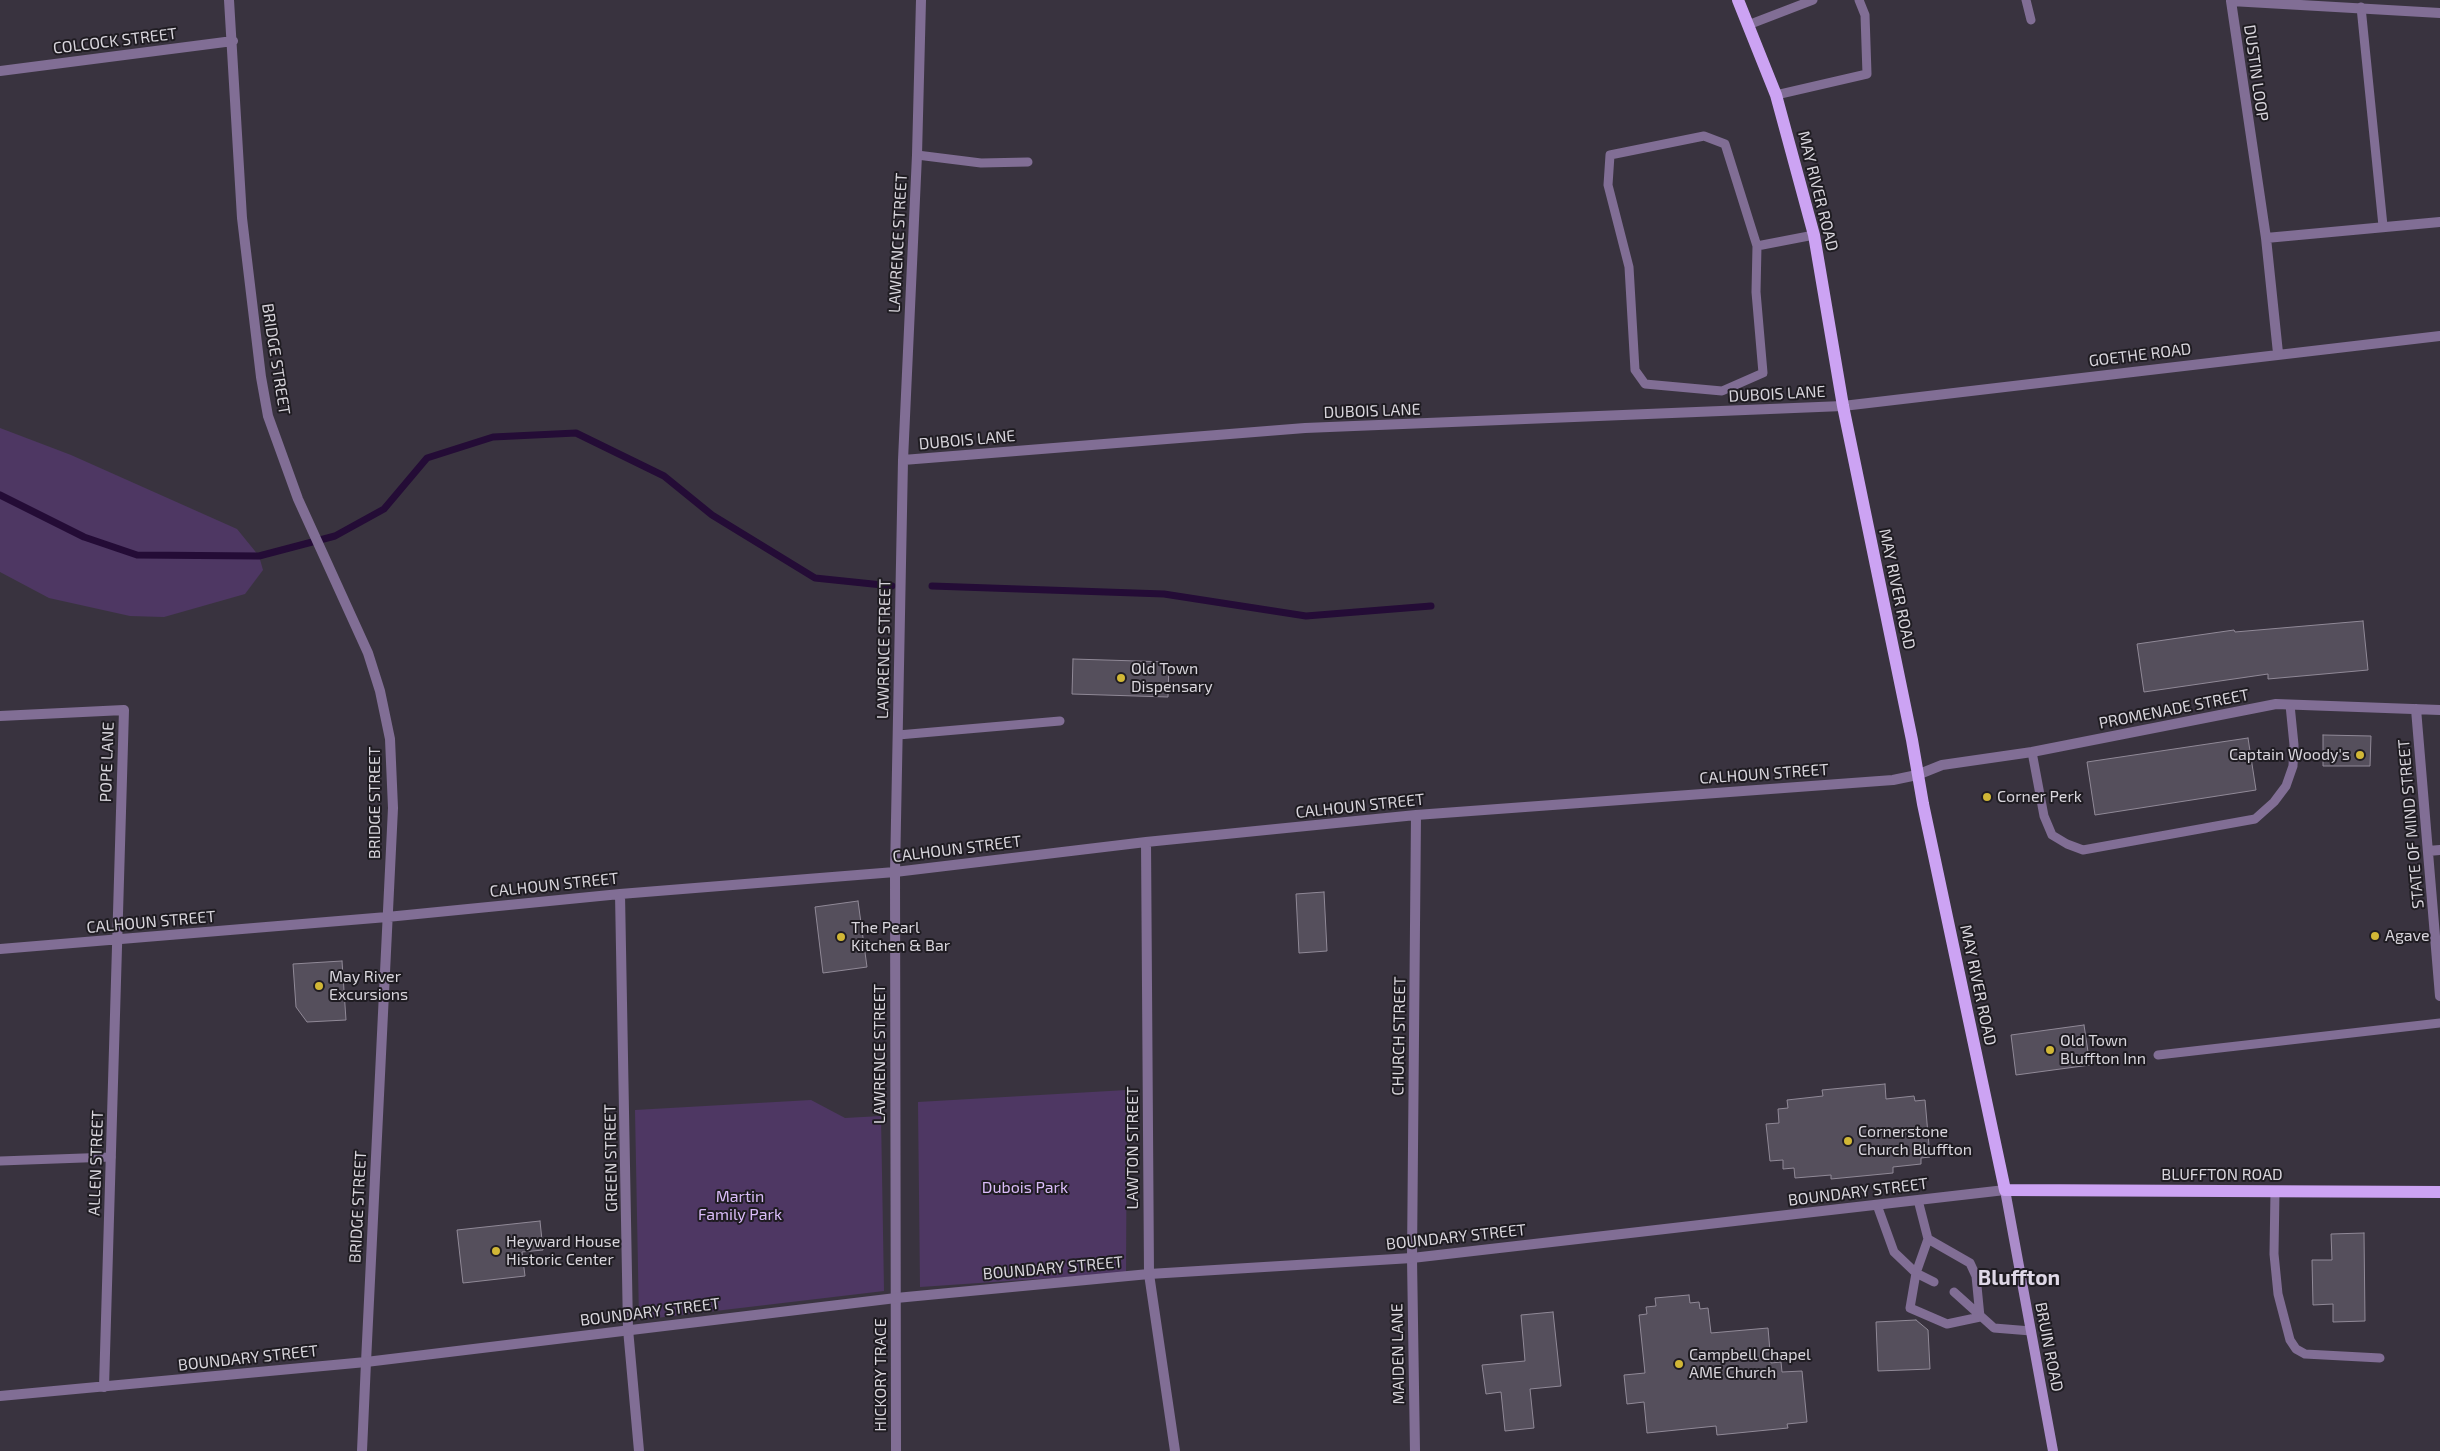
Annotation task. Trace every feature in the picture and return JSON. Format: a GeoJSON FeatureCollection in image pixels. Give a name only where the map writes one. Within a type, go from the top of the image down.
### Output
{"type":"FeatureCollection","features":[{"type":"Feature","properties":{"kind":"main road","name":"MAY RIVER ROAD"},"geometry":{"type":"LineString","coordinates":[[1738,0],[1776,95],[1814,236],[1843,406],[1917,774],[2004,1190]]}},
{"type":"Feature","properties":{"kind":"main road","name":"BLUFFTON ROAD"},"geometry":{"type":"LineString","coordinates":[[2004,1190],[2440,1192]]}},
{"type":"Feature","properties":{"kind":"main road","name":"BRUIN ROAD"},"geometry":{"type":"LineString","coordinates":[[2004,1190],[2053,1451]]}},
{"type":"Feature","properties":{"kind":"street","name":"BRIDGE STREET"},"geometry":{"type":"LineString","coordinates":[[229,0],[233,41],[242,218],[261,377],[268,416],[298,499],[368,653],[380,691],[390,739],[393,808],[362,1451]]}},
{"type":"Feature","properties":{"kind":"street","name":"LAWRENCE STREET"},"geometry":{"type":"LineString","coordinates":[[896,1298],[895,872],[903,460],[917,156],[920,0]]}},
{"type":"Feature","properties":{"kind":"street","name":"DUSTIN LOOP"},"geometry":{"type":"LineString","coordinates":[[2278,353],[2266,238],[2230,1],[2361,7],[2440,14]]}},
{"type":"Feature","properties":{"kind":"street","name":"COLCOCK STREET"},"geometry":{"type":"LineString","coordinates":[[0,71],[233,41]]}},
{"type":"Feature","properties":{"kind":"street"},"geometry":{"type":"LineString","coordinates":[[2266,238],[2440,222]]}},
{"type":"Feature","properties":{"kind":"street","name":"GOETHE ROAD"},"geometry":{"type":"LineString","coordinates":[[1843,406],[2278,353],[2440,336]]}},
{"type":"Feature","properties":{"kind":"street","name":"DUBOIS LANE"},"geometry":{"type":"LineString","coordinates":[[903,460],[1305,428],[1843,406]]}},
{"type":"Feature","properties":{"kind":"street","name":"PROMENADE STREET"},"geometry":{"type":"LineString","coordinates":[[1917,774],[1942,765],[2032,752],[2276,704],[2440,710]]}},
{"type":"Feature","properties":{"kind":"street","name":"STATE OF MIND STREET"},"geometry":{"type":"LineString","coordinates":[[2416,709],[2440,996]]}},
{"type":"Feature","properties":{"kind":"street","name":"POPE LANE"},"geometry":{"type":"LineString","coordinates":[[0,716],[124,710],[117,940]]}},
{"type":"Feature","properties":{"kind":"street","name":"CALHOUN STREET"},"geometry":{"type":"LineString","coordinates":[[0,949],[387,917],[620,894],[895,872],[1146,842],[1416,815],[1893,780],[1917,774]]}},
{"type":"Feature","properties":{"kind":"street","name":"CHURCH STREET"},"geometry":{"type":"LineString","coordinates":[[1412,1258],[1416,815]]}},
{"type":"Feature","properties":{"kind":"street","name":"LAWTON STREET"},"geometry":{"type":"LineString","coordinates":[[1146,842],[1149,1274],[1175,1451]]}},
{"type":"Feature","properties":{"kind":"street"},"geometry":{"type":"LineString","coordinates":[[2428,852],[2440,850]]}},
{"type":"Feature","properties":{"kind":"street","name":"GREEN STREET"},"geometry":{"type":"LineString","coordinates":[[620,894],[628,1329],[639,1451]]}},
{"type":"Feature","properties":{"kind":"street","name":"ALLEN STREET"},"geometry":{"type":"LineString","coordinates":[[104,1387],[117,940]]}},
{"type":"Feature","properties":{"kind":"street","name":"BOUNDARY STREET"},"geometry":{"type":"LineString","coordinates":[[0,1396],[366,1362],[896,1298],[1149,1274],[1412,1258],[2004,1190]]}},
{"type":"Feature","properties":{"kind":"street","name":"MAIDEN LANE"},"geometry":{"type":"LineString","coordinates":[[1412,1258],[1414,1451]]}},
{"type":"Feature","properties":{"kind":"street","name":"HICKORY TRACE"},"geometry":{"type":"LineString","coordinates":[[896,1298],[896,1451]]}},
{"type":"Feature","properties":{"kind":"lane"},"geometry":{"type":"LineString","coordinates":[[1748,25],[1814,0]]}},
{"type":"Feature","properties":{"kind":"lane"},"geometry":{"type":"LineString","coordinates":[[1776,95],[1867,74],[1865,15],[1859,0]]}},
{"type":"Feature","properties":{"kind":"lane"},"geometry":{"type":"LineString","coordinates":[[2026,0],[2032,20]]}},
{"type":"Feature","properties":{"kind":"lane"},"geometry":{"type":"LineString","coordinates":[[2361,7],[2383,226]]}},
{"type":"Feature","properties":{"kind":"lane"},"geometry":{"type":"LineString","coordinates":[[1704,136],[1725,144],[1757,246],[1756,292],[1763,373],[1722,391],[1645,384],[1634,370],[1629,267],[1608,185],[1610,156],[1704,136]]}},
{"type":"Feature","properties":{"kind":"lane"},"geometry":{"type":"LineString","coordinates":[[917,156],[981,163],[1028,162]]}},
{"type":"Feature","properties":{"kind":"lane"},"geometry":{"type":"LineString","coordinates":[[1757,246],[1814,236]]}},
{"type":"Feature","properties":{"kind":"lane"},"geometry":{"type":"LineString","coordinates":[[2032,752],[2044,816],[2052,835],[2067,844],[2083,850],[2255,819],[2274,802],[2286,786],[2293,766],[2290,705]]}},
{"type":"Feature","properties":{"kind":"lane"},"geometry":{"type":"LineString","coordinates":[[898,735],[1060,721]]}},
{"type":"Feature","properties":{"kind":"lane"},"geometry":{"type":"LineString","coordinates":[[2158,1055],[2440,1023]]}},
{"type":"Feature","properties":{"kind":"lane"},"geometry":{"type":"LineString","coordinates":[[0,1161],[111,1157]]}},
{"type":"Feature","properties":{"kind":"lane"},"geometry":{"type":"LineString","coordinates":[[2274,1191],[2274,1264],[2278,1294],[2290,1340],[2296,1349],[2305,1354],[2380,1358]]}},
{"type":"Feature","properties":{"kind":"lane"},"geometry":{"type":"LineString","coordinates":[[1918,1200],[1928,1239],[1916,1273],[1910,1308],[1947,1324],[1980,1317]]}},
{"type":"Feature","properties":{"kind":"lane"},"geometry":{"type":"LineString","coordinates":[[1877,1205],[1894,1252],[1916,1273],[1934,1282]]}},
{"type":"Feature","properties":{"kind":"lane"},"geometry":{"type":"LineString","coordinates":[[1928,1239],[1970,1263],[1976,1276],[1980,1317]]}},
{"type":"Feature","properties":{"kind":"lane"},"geometry":{"type":"LineString","coordinates":[[1954,1292],[1994,1328],[2031,1331]]}},
{"type":"Feature","properties":{"kind":"green space"},"geometry":{"type":"Polygon","coordinates":[[[0,428],[71,455],[237,529],[259,556],[263,570],[245,594],[164,617],[130,616],[49,598],[0,572],[0,428]]]}},
{"type":"Feature","properties":{"kind":"green space","name":"Dubois Park"},"geometry":{"type":"Polygon","coordinates":[[[1127,1090],[1126,1273],[920,1287],[918,1102],[1127,1090]]]}},
{"type":"Feature","properties":{"kind":"green space","name":"Martin Family Park"},"geometry":{"type":"Polygon","coordinates":[[[811,1100],[845,1118],[881,1116],[884,1291],[639,1320],[635,1110],[811,1100]]]}},
{"type":"Feature","properties":{"kind":"building"},"geometry":{"type":"Polygon","coordinates":[[[2363,621],[2368,670],[2268,679],[2268,674],[2144,692],[2137,644],[2234,630],[2235,632],[2363,621]]]}},
{"type":"Feature","properties":{"kind":"building","name":"Old Town Dispensary"},"geometry":{"type":"Polygon","coordinates":[[[1073,659],[1169,662],[1168,697],[1072,694],[1073,659]]]}},
{"type":"Feature","properties":{"kind":"building"},"geometry":{"type":"Polygon","coordinates":[[[2323,735],[2371,736],[2370,766],[2323,766],[2323,735]]]}},
{"type":"Feature","properties":{"kind":"building"},"geometry":{"type":"Polygon","coordinates":[[[2248,738],[2256,790],[2095,815],[2087,762],[2248,738]]]}},
{"type":"Feature","properties":{"kind":"building"},"geometry":{"type":"Polygon","coordinates":[[[1324,892],[1327,951],[1299,953],[1296,894],[1324,892]]]}},
{"type":"Feature","properties":{"kind":"building","name":"The Pearl Kitchen & Bar"},"geometry":{"type":"Polygon","coordinates":[[[858,901],[867,967],[823,973],[815,907],[858,901]]]}},
{"type":"Feature","properties":{"kind":"building","name":"May River Excursions"},"geometry":{"type":"Polygon","coordinates":[[[342,961],[346,1020],[307,1022],[296,1007],[293,964],[342,961]]]}},
{"type":"Feature","properties":{"kind":"building","name":"Old Town Bluffton Inn"},"geometry":{"type":"Polygon","coordinates":[[[2084,1025],[2090,1065],[2016,1075],[2011,1035],[2084,1025]]]}},
{"type":"Feature","properties":{"kind":"building","name":"Cornerstone Church Bluffton"},"geometry":{"type":"Polygon","coordinates":[[[1885,1084],[1886,1099],[1914,1096],[1915,1101],[1925,1100],[1930,1157],[1921,1158],[1921,1164],[1893,1167],[1893,1173],[1831,1179],[1831,1175],[1795,1178],[1794,1168],[1783,1169],[1783,1160],[1770,1161],[1766,1124],[1779,1123],[1778,1109],[1788,1108],[1787,1100],[1823,1096],[1822,1090],[1885,1084]]]}},
{"type":"Feature","properties":{"kind":"building","name":"Heyward House Historic Center"},"geometry":{"type":"Polygon","coordinates":[[[540,1221],[543,1250],[522,1252],[525,1276],[463,1283],[457,1230],[540,1221]]]}},
{"type":"Feature","properties":{"kind":"building"},"geometry":{"type":"Polygon","coordinates":[[[2364,1233],[2365,1321],[2333,1322],[2333,1304],[2313,1305],[2312,1260],[2332,1260],[2331,1234],[2364,1233]]]}},
{"type":"Feature","properties":{"kind":"building","name":"Campbell Chapel AME Church"},"geometry":{"type":"Polygon","coordinates":[[[1689,1295],[1690,1303],[1699,1302],[1700,1309],[1708,1308],[1711,1333],[1768,1328],[1771,1363],[1781,1362],[1782,1372],[1802,1371],[1807,1422],[1787,1424],[1788,1428],[1717,1435],[1716,1426],[1647,1433],[1644,1402],[1627,1404],[1624,1375],[1645,1373],[1639,1315],[1647,1314],[1646,1307],[1656,1306],[1655,1298],[1689,1295]]]}},
{"type":"Feature","properties":{"kind":"building"},"geometry":{"type":"Polygon","coordinates":[[[1553,1312],[1561,1386],[1530,1389],[1534,1428],[1505,1431],[1501,1392],[1486,1394],[1482,1365],[1525,1361],[1521,1315],[1553,1312]]]}},
{"type":"Feature","properties":{"kind":"building"},"geometry":{"type":"Polygon","coordinates":[[[1916,1320],[1928,1330],[1930,1369],[1878,1371],[1876,1322],[1916,1320]]]}},
{"type":"Feature","properties":{"kind":"waterway"},"geometry":{"type":"LineString","coordinates":[[0,495],[84,537],[137,555],[259,556],[335,536],[384,509],[427,458],[493,437],[576,433],[664,476],[712,515],[815,578],[892,586]]}},
{"type":"Feature","properties":{"kind":"waterway"},"geometry":{"type":"LineString","coordinates":[[932,586],[1164,594],[1306,616],[1431,606]]}},
{"type":"Feature","properties":{"kind":"place","name":"Old Town Dispensary"},"geometry":{"type":"Point","coordinates":[1121,678]}},
{"type":"Feature","properties":{"kind":"place","name":"Captain Woody's"},"geometry":{"type":"Point","coordinates":[2360,755]}},
{"type":"Feature","properties":{"kind":"place","name":"Corner Perk"},"geometry":{"type":"Point","coordinates":[1987,797]}},
{"type":"Feature","properties":{"kind":"place","name":"Agave"},"geometry":{"type":"Point","coordinates":[2375,936]}},
{"type":"Feature","properties":{"kind":"place","name":"The Pearl Kitchen & Bar"},"geometry":{"type":"Point","coordinates":[841,937]}},
{"type":"Feature","properties":{"kind":"place","name":"May River Excursions"},"geometry":{"type":"Point","coordinates":[319,986]}},
{"type":"Feature","properties":{"kind":"place","name":"Old Town Bluffton Inn"},"geometry":{"type":"Point","coordinates":[2050,1050]}},
{"type":"Feature","properties":{"kind":"place","name":"Cornerstone Church Bluffton"},"geometry":{"type":"Point","coordinates":[1848,1141]}},
{"type":"Feature","properties":{"kind":"place","name":"Heyward House Historic Center"},"geometry":{"type":"Point","coordinates":[496,1251]}},
{"type":"Feature","properties":{"kind":"place","name":"Campbell Chapel AME Church"},"geometry":{"type":"Point","coordinates":[1679,1364]}},
{"type":"Feature","properties":{"kind":"district","name":"Bluffton"},"geometry":{"type":"Point","coordinates":[2019,1278]}}]}
